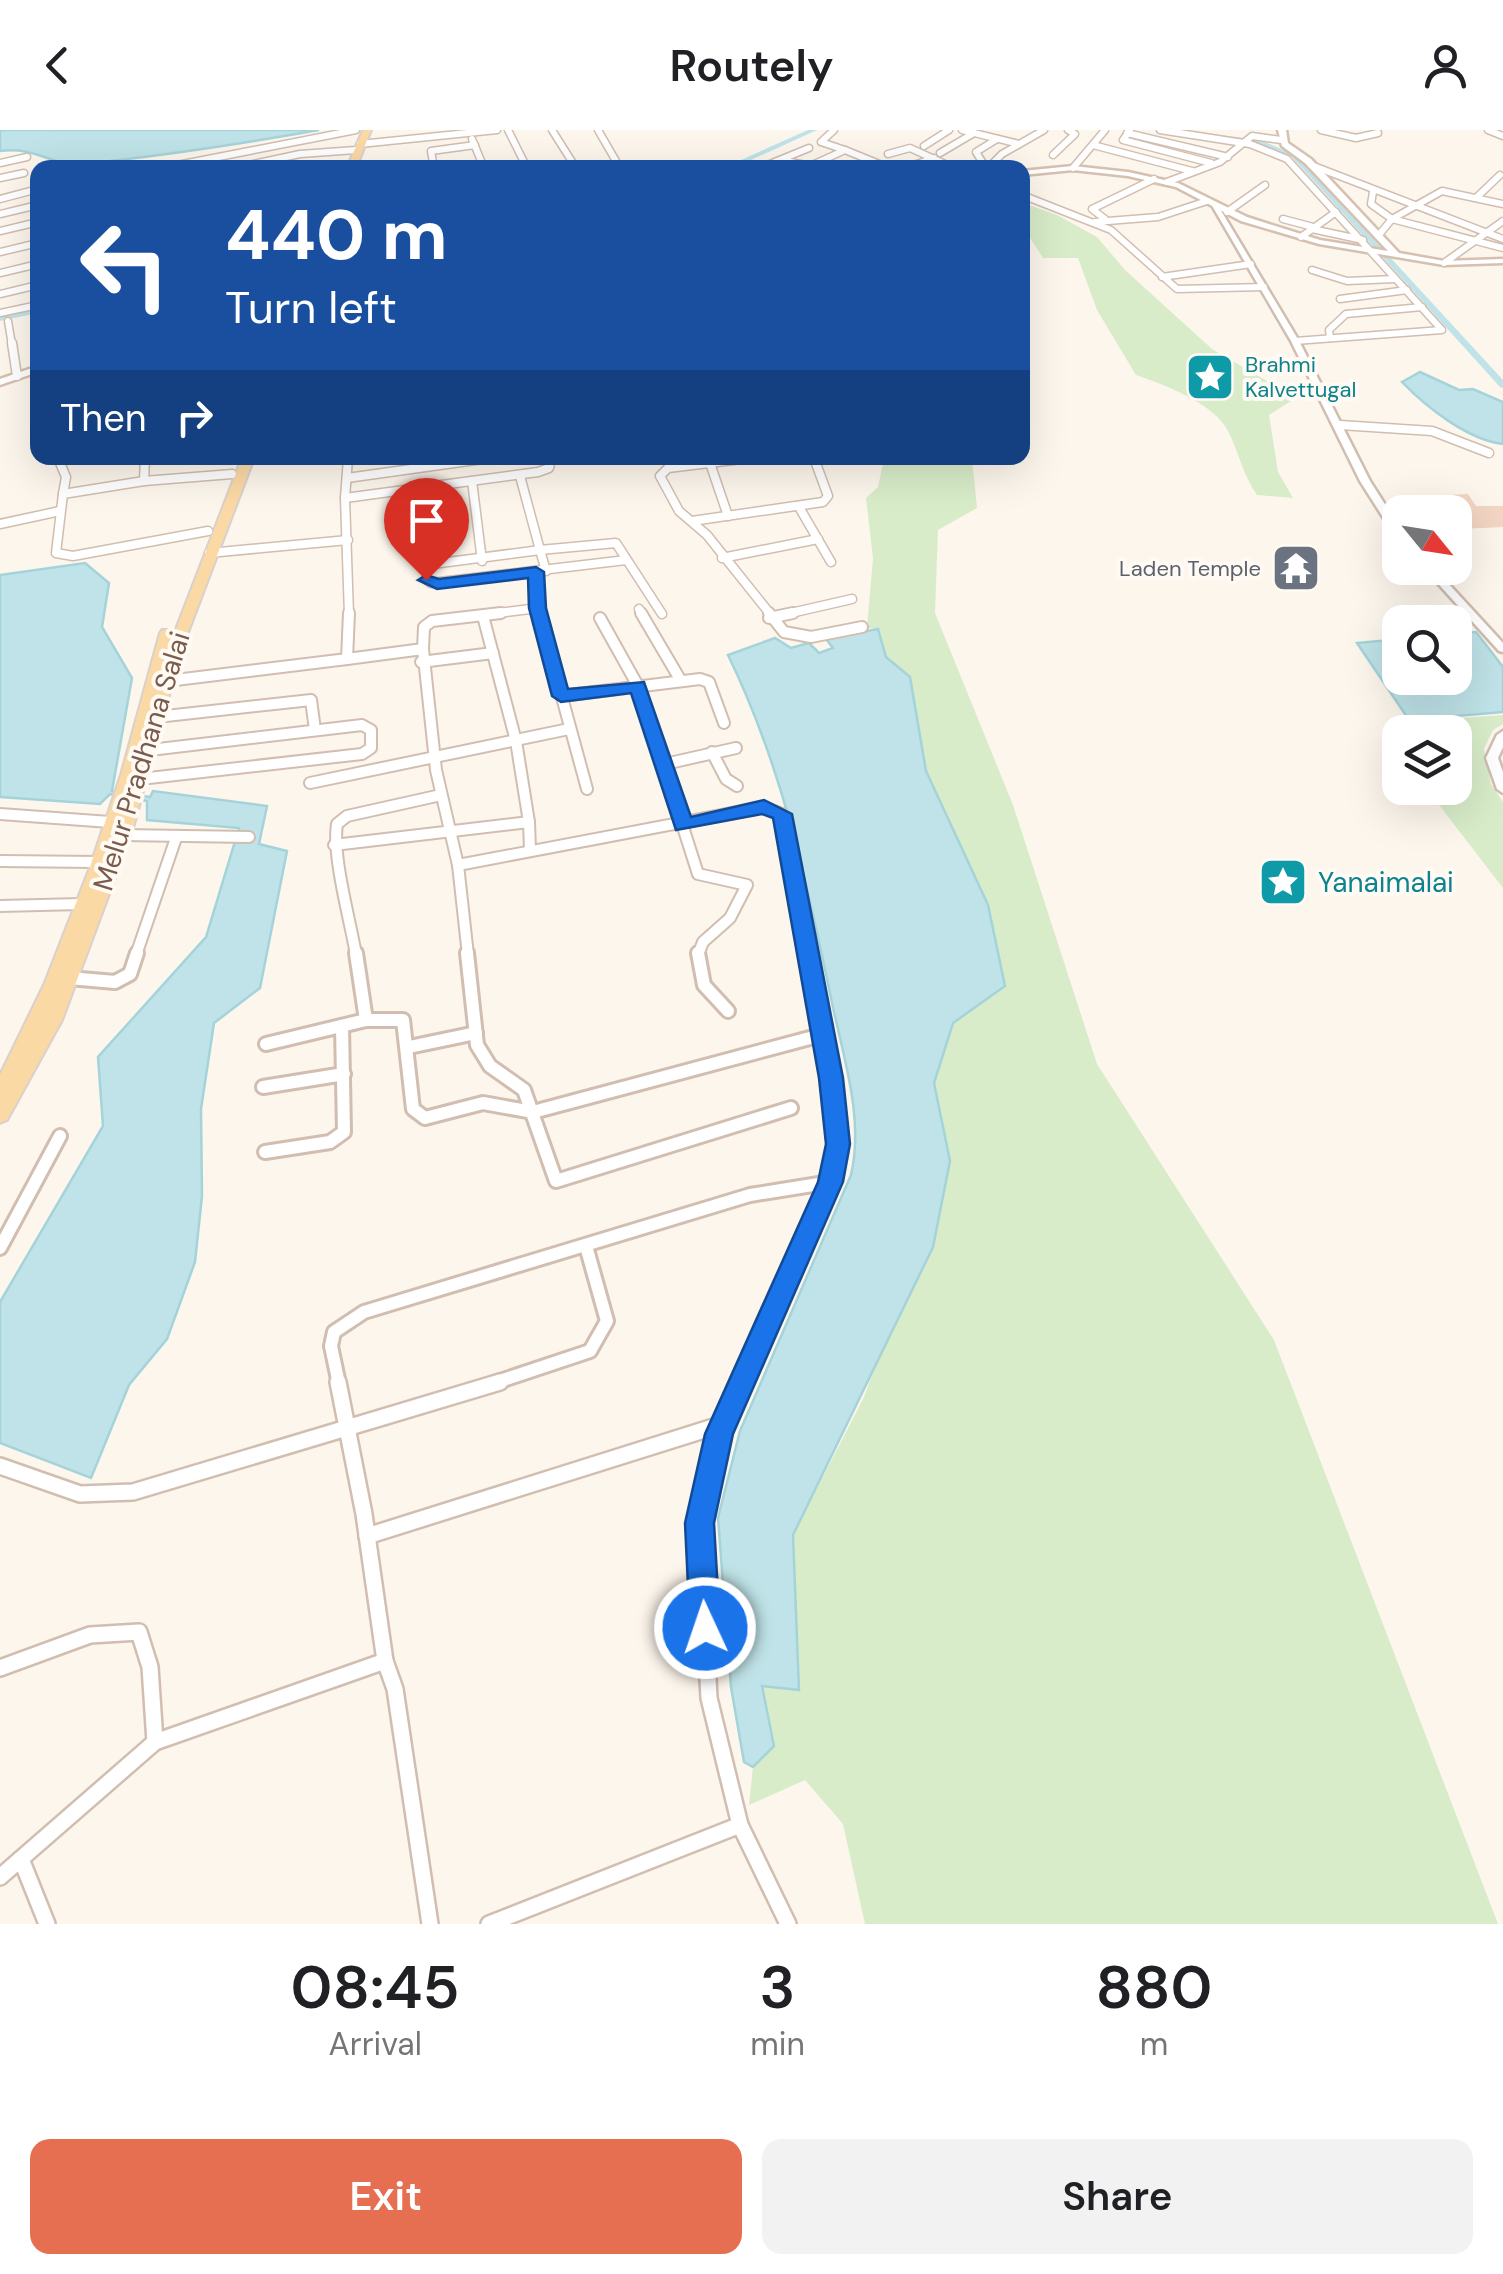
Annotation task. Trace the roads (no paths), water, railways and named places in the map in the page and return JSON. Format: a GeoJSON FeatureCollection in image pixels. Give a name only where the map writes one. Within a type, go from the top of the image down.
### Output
{"type":"FeatureCollection","features":[{"type":"Feature","properties":{"kind":"main road"},"geometry":{"type":"LineString","coordinates":[[354,160],[370,130]]}},
{"type":"Feature","properties":{"kind":"main road"},"geometry":{"type":"LineString","coordinates":[[1282,135],[1392,255]]}},
{"type":"Feature","properties":{"kind":"main road"},"geometry":{"type":"LineString","coordinates":[[361,160],[362,146]]}},
{"type":"Feature","properties":{"kind":"main road"},"geometry":{"type":"LineString","coordinates":[[1030,172],[1072,168],[1154,178],[1227,212],[1301,237],[1444,263],[1503,262]]}},
{"type":"Feature","properties":{"kind":"main road"},"geometry":{"type":"LineString","coordinates":[[0,382],[30,372]]}},
{"type":"Feature","properties":{"kind":"main road","name":"Melur Pradhana Salai"},"geometry":{"type":"LineString","coordinates":[[130,792],[158,682],[208,531],[236,465]]}},
{"type":"Feature","properties":{"kind":"main road","name":"Melur Pradhana Salai"},"geometry":{"type":"LineString","coordinates":[[0,1115],[38,1053],[69,978],[116,828],[150,750],[157,717],[158,682],[245,465]]}},
{"type":"Feature","properties":{"kind":"main road","name":"Melur Pradhana Salai"},"geometry":{"type":"LineString","coordinates":[[0,1092],[28,1036],[98,862],[116,828]]}},
{"type":"Feature","properties":{"kind":"street"},"geometry":{"type":"LineString","coordinates":[[203,160],[356,130]]}},
{"type":"Feature","properties":{"kind":"street"},"geometry":{"type":"LineString","coordinates":[[272,160],[497,130]]}},
{"type":"Feature","properties":{"kind":"street"},"geometry":{"type":"LineString","coordinates":[[508,130],[524,160]]}},
{"type":"Feature","properties":{"kind":"street"},"geometry":{"type":"LineString","coordinates":[[552,130],[571,160]]}},
{"type":"Feature","properties":{"kind":"street"},"geometry":{"type":"LineString","coordinates":[[598,130],[615,160]]}},
{"type":"Feature","properties":{"kind":"street"},"geometry":{"type":"LineString","coordinates":[[834,130],[820,141],[869,160]]}},
{"type":"Feature","properties":{"kind":"street"},"geometry":{"type":"LineString","coordinates":[[924,146],[950,130]]}},
{"type":"Feature","properties":{"kind":"street"},"geometry":{"type":"LineString","coordinates":[[962,130],[1018,144]]}},
{"type":"Feature","properties":{"kind":"street"},"geometry":{"type":"LineString","coordinates":[[997,160],[1044,130]]}},
{"type":"Feature","properties":{"kind":"street"},"geometry":{"type":"LineString","coordinates":[[1053,154],[1076,134],[1068,130]]}},
{"type":"Feature","properties":{"kind":"street"},"geometry":{"type":"LineString","coordinates":[[1072,168],[1105,130]]}},
{"type":"Feature","properties":{"kind":"street"},"geometry":{"type":"LineString","coordinates":[[1160,130],[1242,141],[1287,159],[1442,330],[1295,341]]}},
{"type":"Feature","properties":{"kind":"street"},"geometry":{"type":"LineString","coordinates":[[1212,130],[1252,136],[1282,135]]}},
{"type":"Feature","properties":{"kind":"street"},"geometry":{"type":"LineString","coordinates":[[1321,130],[1342,136],[1378,133]]}},
{"type":"Feature","properties":{"kind":"street"},"geometry":{"type":"LineString","coordinates":[[1342,136],[1351,130]]}},
{"type":"Feature","properties":{"kind":"street"},"geometry":{"type":"LineString","coordinates":[[1488,130],[1503,136]]}},
{"type":"Feature","properties":{"kind":"street"},"geometry":{"type":"LineString","coordinates":[[468,132],[481,160]]}},
{"type":"Feature","properties":{"kind":"street"},"geometry":{"type":"LineString","coordinates":[[1214,164],[1123,140],[1129,132],[1228,158]]}},
{"type":"Feature","properties":{"kind":"street"},"geometry":{"type":"LineString","coordinates":[[927,160],[974,133]]}},
{"type":"Feature","properties":{"kind":"street"},"geometry":{"type":"LineString","coordinates":[[1167,182],[1228,158],[1242,141],[1252,136]]}},
{"type":"Feature","properties":{"kind":"street"},"geometry":{"type":"LineString","coordinates":[[982,160],[976,152],[997,138]]}},
{"type":"Feature","properties":{"kind":"street"},"geometry":{"type":"LineString","coordinates":[[432,160],[430,151],[475,145]]}},
{"type":"Feature","properties":{"kind":"street"},"geometry":{"type":"LineString","coordinates":[[1093,145],[1192,171]]}},
{"type":"Feature","properties":{"kind":"street"},"geometry":{"type":"LineString","coordinates":[[782,160],[809,148]]}},
{"type":"Feature","properties":{"kind":"street"},"geometry":{"type":"LineString","coordinates":[[888,154],[907,148],[943,160]]}},
{"type":"Feature","properties":{"kind":"street"},"geometry":{"type":"LineString","coordinates":[[823,160],[845,150]]}},
{"type":"Feature","properties":{"kind":"street"},"geometry":{"type":"LineString","coordinates":[[0,163],[27,157]]}},
{"type":"Feature","properties":{"kind":"street"},"geometry":{"type":"LineString","coordinates":[[1312,166],[1503,239]]}},
{"type":"Feature","properties":{"kind":"street"},"geometry":{"type":"LineString","coordinates":[[0,178],[24,173]]}},
{"type":"Feature","properties":{"kind":"street"},"geometry":{"type":"LineString","coordinates":[[1477,197],[1500,175]]}},
{"type":"Feature","properties":{"kind":"street"},"geometry":{"type":"LineString","coordinates":[[1106,220],[1092,210],[1154,178]]}},
{"type":"Feature","properties":{"kind":"street"},"geometry":{"type":"LineString","coordinates":[[1227,212],[1265,186]]}},
{"type":"Feature","properties":{"kind":"street"},"geometry":{"type":"LineString","coordinates":[[0,199],[30,191]]}},
{"type":"Feature","properties":{"kind":"street"},"geometry":{"type":"LineString","coordinates":[[1373,192],[1371,204],[1391,218]]}},
{"type":"Feature","properties":{"kind":"street"},"geometry":{"type":"LineString","coordinates":[[1378,236],[1391,218],[1442,192],[1503,204]]}},
{"type":"Feature","properties":{"kind":"street"},"geometry":{"type":"LineString","coordinates":[[1030,198],[1096,222],[1120,238],[1162,277],[1188,291],[1264,286]]}},
{"type":"Feature","properties":{"kind":"street"},"geometry":{"type":"LineString","coordinates":[[1096,222],[1163,216],[1210,202],[1295,341],[1382,508]]}},
{"type":"Feature","properties":{"kind":"street"},"geometry":{"type":"LineString","coordinates":[[0,214],[30,208]]}},
{"type":"Feature","properties":{"kind":"street"},"geometry":{"type":"LineString","coordinates":[[1301,237],[1336,212]]}},
{"type":"Feature","properties":{"kind":"street"},"geometry":{"type":"LineString","coordinates":[[1282,218],[1362,240]]}},
{"type":"Feature","properties":{"kind":"street"},"geometry":{"type":"LineString","coordinates":[[1360,219],[1391,218],[1503,248]]}},
{"type":"Feature","properties":{"kind":"street"},"geometry":{"type":"LineString","coordinates":[[1444,263],[1503,221]]}},
{"type":"Feature","properties":{"kind":"street"},"geometry":{"type":"LineString","coordinates":[[0,232],[30,224]]}},
{"type":"Feature","properties":{"kind":"street"},"geometry":{"type":"LineString","coordinates":[[0,252],[30,244]]}},
{"type":"Feature","properties":{"kind":"street"},"geometry":{"type":"LineString","coordinates":[[1162,277],[1251,264]]}},
{"type":"Feature","properties":{"kind":"street"},"geometry":{"type":"LineString","coordinates":[[0,273],[30,266]]}},
{"type":"Feature","properties":{"kind":"street"},"geometry":{"type":"LineString","coordinates":[[1312,270],[1346,282],[1394,279]]}},
{"type":"Feature","properties":{"kind":"street"},"geometry":{"type":"LineString","coordinates":[[0,294],[30,287]]}},
{"type":"Feature","properties":{"kind":"street"},"geometry":{"type":"LineString","coordinates":[[1340,299],[1407,290]]}},
{"type":"Feature","properties":{"kind":"street"},"geometry":{"type":"LineString","coordinates":[[0,313],[30,306]]}},
{"type":"Feature","properties":{"kind":"street"},"geometry":{"type":"LineString","coordinates":[[1330,338],[1330,330],[1346,314],[1422,307]]}},
{"type":"Feature","properties":{"kind":"street"},"geometry":{"type":"LineString","coordinates":[[8,322],[17,376]]}},
{"type":"Feature","properties":{"kind":"street"},"geometry":{"type":"LineString","coordinates":[[1340,425],[1432,431],[1489,452]]}},
{"type":"Feature","properties":{"kind":"street"},"geometry":{"type":"LineString","coordinates":[[61,465],[66,477],[56,552],[64,557],[208,531]]}},
{"type":"Feature","properties":{"kind":"street"},"geometry":{"type":"LineString","coordinates":[[144,481],[145,465]]}},
{"type":"Feature","properties":{"kind":"street"},"geometry":{"type":"LineString","coordinates":[[347,659],[348,465]]}},
{"type":"Feature","properties":{"kind":"street"},"geometry":{"type":"LineString","coordinates":[[347,478],[414,465]]}},
{"type":"Feature","properties":{"kind":"street"},"geometry":{"type":"LineString","coordinates":[[345,498],[520,476],[550,465]]}},
{"type":"Feature","properties":{"kind":"street"},"geometry":{"type":"LineString","coordinates":[[699,465],[659,472],[674,504],[769,618],[784,632],[798,636],[862,627]]}},
{"type":"Feature","properties":{"kind":"street"},"geometry":{"type":"LineString","coordinates":[[711,465],[728,516]]}},
{"type":"Feature","properties":{"kind":"street"},"geometry":{"type":"LineString","coordinates":[[692,521],[823,502],[828,496],[817,465]]}},
{"type":"Feature","properties":{"kind":"street"},"geometry":{"type":"LineString","coordinates":[[63,494],[144,481],[232,474]]}},
{"type":"Feature","properties":{"kind":"street"},"geometry":{"type":"LineString","coordinates":[[520,476],[540,550],[538,608],[587,789]]}},
{"type":"Feature","properties":{"kind":"street"},"geometry":{"type":"LineString","coordinates":[[472,481],[484,576]]}},
{"type":"Feature","properties":{"kind":"street"},"geometry":{"type":"LineString","coordinates":[[421,488],[425,565],[431,583],[626,560]]}},
{"type":"Feature","properties":{"kind":"street"},"geometry":{"type":"LineString","coordinates":[[799,507],[831,562]]}},
{"type":"Feature","properties":{"kind":"street"},"geometry":{"type":"LineString","coordinates":[[0,524],[60,511]]}},
{"type":"Feature","properties":{"kind":"street"},"geometry":{"type":"LineString","coordinates":[[722,558],[818,539]]}},
{"type":"Feature","properties":{"kind":"street"},"geometry":{"type":"LineString","coordinates":[[210,553],[348,540]]}},
{"type":"Feature","properties":{"kind":"street"},"geometry":{"type":"LineString","coordinates":[[425,565],[612,541],[662,614]]}},
{"type":"Feature","properties":{"kind":"street"},"geometry":{"type":"LineString","coordinates":[[1445,585],[1503,649]]}},
{"type":"Feature","properties":{"kind":"street"},"geometry":{"type":"LineString","coordinates":[[769,618],[852,598]]}},
{"type":"Feature","properties":{"kind":"street"},"geometry":{"type":"LineString","coordinates":[[538,608],[427,624],[422,656],[441,796],[458,864],[482,1058],[524,1090],[546,1166],[556,1181],[792,1108]]}},
{"type":"Feature","properties":{"kind":"street"},"geometry":{"type":"LineString","coordinates":[[640,609],[681,681]]}},
{"type":"Feature","properties":{"kind":"street"},"geometry":{"type":"LineString","coordinates":[[483,616],[516,741],[530,850]]}},
{"type":"Feature","properties":{"kind":"street"},"geometry":{"type":"LineString","coordinates":[[600,618],[638,686],[698,874],[708,881],[738,879],[747,884],[729,919],[706,939],[698,954],[712,1002],[728,1011]]}},
{"type":"Feature","properties":{"kind":"street"},"geometry":{"type":"LineString","coordinates":[[158,682],[347,659],[493,654]]}},
{"type":"Feature","properties":{"kind":"street"},"geometry":{"type":"LineString","coordinates":[[561,696],[681,681],[709,682],[724,724]]}},
{"type":"Feature","properties":{"kind":"street"},"geometry":{"type":"LineString","coordinates":[[157,717],[312,700],[315,730]]}},
{"type":"Feature","properties":{"kind":"street"},"geometry":{"type":"LineString","coordinates":[[130,792],[362,754],[371,748],[371,730],[362,725],[150,750]]}},
{"type":"Feature","properties":{"kind":"street"},"geometry":{"type":"LineString","coordinates":[[310,783],[569,729]]}},
{"type":"Feature","properties":{"kind":"street"},"geometry":{"type":"LineString","coordinates":[[1503,735],[1492,758],[1503,790]]}},
{"type":"Feature","properties":{"kind":"street"},"geometry":{"type":"LineString","coordinates":[[665,764],[736,748]]}},
{"type":"Feature","properties":{"kind":"street"},"geometry":{"type":"LineString","coordinates":[[712,752],[726,779],[738,786]]}},
{"type":"Feature","properties":{"kind":"street"},"geometry":{"type":"LineString","coordinates":[[366,1020],[343,872],[334,845],[337,824],[348,816],[441,796]]}},
{"type":"Feature","properties":{"kind":"street"},"geometry":{"type":"LineString","coordinates":[[458,864],[684,825],[764,807],[782,814],[838,1144],[831,1182],[723,1424],[700,1523],[709,1698],[740,1825],[788,1924]]}},
{"type":"Feature","properties":{"kind":"street"},"geometry":{"type":"LineString","coordinates":[[0,814],[176,838],[249,837]]}},
{"type":"Feature","properties":{"kind":"street"},"geometry":{"type":"LineString","coordinates":[[334,845],[529,822]]}},
{"type":"Feature","properties":{"kind":"street"},"geometry":{"type":"LineString","coordinates":[[69,978],[115,982],[130,974],[176,838]]}},
{"type":"Feature","properties":{"kind":"street"},"geometry":{"type":"LineString","coordinates":[[0,862],[98,862]]}},
{"type":"Feature","properties":{"kind":"street"},"geometry":{"type":"LineString","coordinates":[[0,906],[81,904]]}},
{"type":"Feature","properties":{"kind":"street"},"geometry":{"type":"LineString","coordinates":[[266,1044],[366,1020],[403,1020],[417,1114],[433,1118],[483,1102],[533,1112],[822,1036]]}},
{"type":"Feature","properties":{"kind":"street"},"geometry":{"type":"LineString","coordinates":[[265,1152],[339,1137],[347,1125],[342,1026]]}},
{"type":"Feature","properties":{"kind":"street"},"geometry":{"type":"LineString","coordinates":[[409,1046],[476,1033]]}},
{"type":"Feature","properties":{"kind":"street"},"geometry":{"type":"LineString","coordinates":[[263,1087],[344,1074]]}},
{"type":"Feature","properties":{"kind":"street"},"geometry":{"type":"LineString","coordinates":[[0,1248],[60,1136]]}},
{"type":"Feature","properties":{"kind":"street"},"geometry":{"type":"LineString","coordinates":[[430,1924],[395,1688],[385,1662],[367,1536],[331,1346],[334,1332],[346,1320],[750,1196],[831,1182]]}},
{"type":"Feature","properties":{"kind":"street"},"geometry":{"type":"LineString","coordinates":[[0,1466],[63,1493],[97,1498],[133,1492],[572,1360],[590,1351],[606,1321],[586,1246]]}},
{"type":"Feature","properties":{"kind":"street"},"geometry":{"type":"LineString","coordinates":[[367,1536],[723,1424]]}},
{"type":"Feature","properties":{"kind":"street"},"geometry":{"type":"LineString","coordinates":[[0,1668],[94,1635],[126,1627],[139,1632],[150,1667],[155,1742]]}},
{"type":"Feature","properties":{"kind":"street"},"geometry":{"type":"LineString","coordinates":[[0,1877],[155,1742],[385,1662]]}},
{"type":"Feature","properties":{"kind":"street"},"geometry":{"type":"LineString","coordinates":[[489,1924],[740,1825]]}},
{"type":"Feature","properties":{"kind":"street"},"geometry":{"type":"LineString","coordinates":[[21,1859],[47,1924]]}},
{"type":"Feature","properties":{"kind":"water"},"geometry":{"type":"Polygon","coordinates":[[[0,130],[319,130],[114,160],[54,160],[24,151],[0,151],[0,130]]]}},
{"type":"Feature","properties":{"kind":"water"},"geometry":{"type":"Polygon","coordinates":[[[1420,372],[1459,390],[1473,389],[1503,402],[1503,444],[1476,436],[1423,402],[1402,382],[1420,372]]]}},
{"type":"Feature","properties":{"kind":"water"},"geometry":{"type":"Polygon","coordinates":[[[85,563],[109,583],[102,627],[132,678],[112,791],[150,797],[153,791],[267,806],[259,844],[287,851],[260,988],[214,1023],[201,1109],[202,1196],[195,1262],[167,1339],[129,1385],[91,1478],[0,1443],[0,1302],[103,1126],[98,1057],[206,937],[239,828],[147,820],[147,801],[110,794],[100,804],[0,797],[0,575],[85,563]]]}},
{"type":"Feature","properties":{"kind":"water"},"geometry":{"type":"Polygon","coordinates":[[[878,629],[886,657],[910,677],[926,771],[988,905],[1005,986],[953,1023],[934,1083],[950,1161],[933,1247],[793,1535],[799,1690],[762,1686],[774,1746],[753,1767],[744,1762],[731,1687],[718,1518],[740,1431],[851,1175],[855,1132],[847,1067],[791,825],[764,739],[728,655],[775,638],[791,648],[809,643],[819,653],[833,648],[826,639],[878,629]]]}},
{"type":"Feature","properties":{"kind":"water"},"geometry":{"type":"Polygon","coordinates":[[[1472,632],[1476,632],[1503,667],[1503,712],[1406,715],[1392,695],[1472,695],[1472,632]]]}},
{"type":"Feature","properties":{"kind":"water"},"geometry":{"type":"Polygon","coordinates":[[[1382,641],[1382,680],[1357,643],[1382,641]]]}},
{"type":"Feature","properties":{"kind":"waterway"},"geometry":{"type":"LineString","coordinates":[[745,160],[814,130]]}},
{"type":"Feature","properties":{"kind":"waterway"},"geometry":{"type":"LineString","coordinates":[[1184,131],[1260,142],[1294,156],[1503,385]]}},
{"type":"Feature","properties":{"kind":"waterway"},"geometry":{"type":"LineString","coordinates":[[0,319],[30,312]]}},
{"type":"Feature","properties":{"kind":"place","name":"Brahmi Kalvettugal"},"geometry":{"type":"Point","coordinates":[1210,377]}},
{"type":"Feature","properties":{"kind":"place","name":"Laden Temple"},"geometry":{"type":"Point","coordinates":[1296,568]}},
{"type":"Feature","properties":{"kind":"place","name":"Yanaimalai"},"geometry":{"type":"Point","coordinates":[1283,882]}}]}
